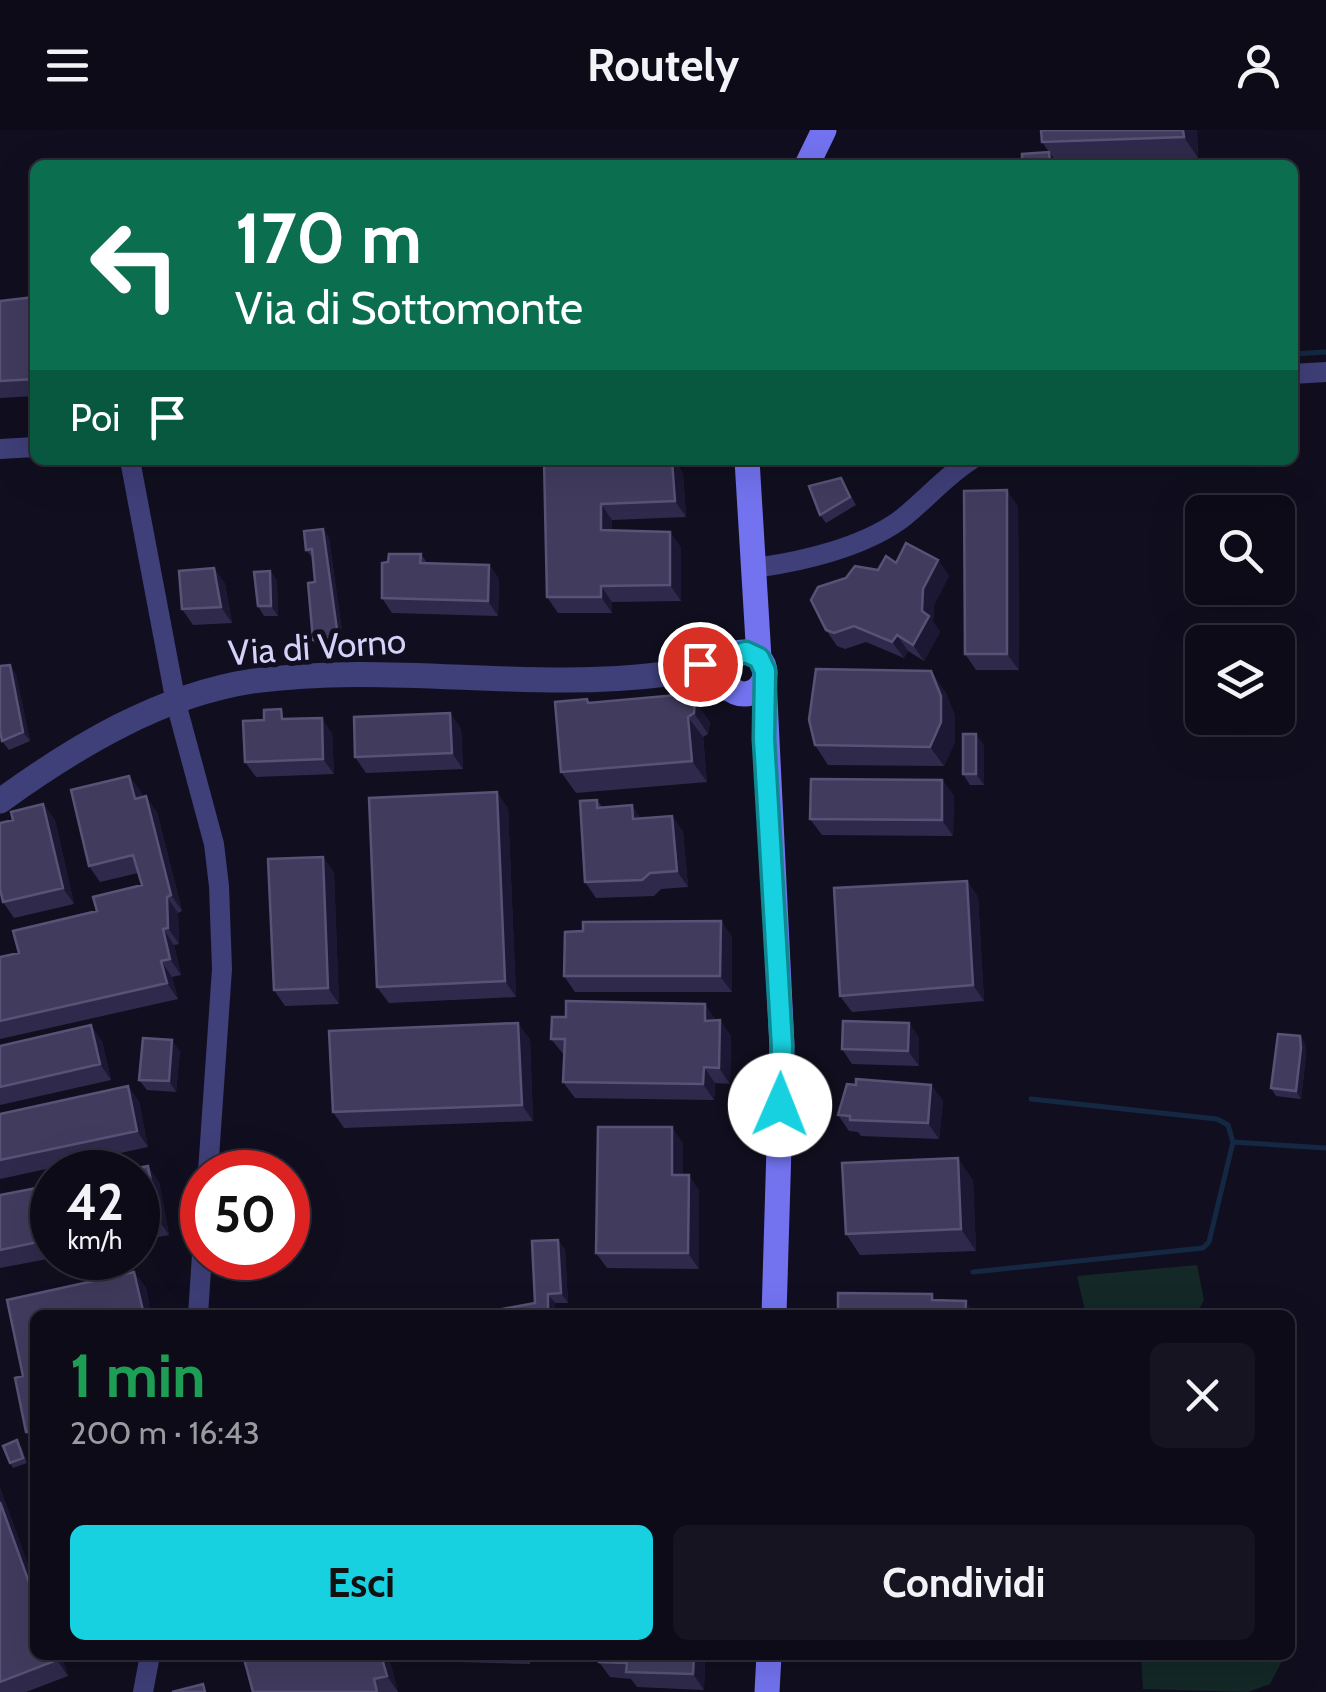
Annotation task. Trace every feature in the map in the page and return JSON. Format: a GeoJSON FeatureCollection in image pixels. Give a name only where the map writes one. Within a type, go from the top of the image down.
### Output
{"type":"FeatureCollection","features":[{"type":"Feature","properties":{"kind":"main road"},"geometry":{"type":"LineString","coordinates":[[809,160],[824,130]]}},
{"type":"Feature","properties":{"kind":"main road"},"geometry":{"type":"LineString","coordinates":[[747,465],[782,1046],[774,1310]]}},
{"type":"Feature","properties":{"kind":"main road"},"geometry":{"type":"LineString","coordinates":[[754,577],[723,674],[764,739]]}},
{"type":"Feature","properties":{"kind":"main road"},"geometry":{"type":"LineString","coordinates":[[732,655],[746,652],[761,668]]}},
{"type":"Feature","properties":{"kind":"main road"},"geometry":{"type":"LineString","coordinates":[[735,691],[749,693],[761,668]]}},
{"type":"Feature","properties":{"kind":"main road"},"geometry":{"type":"LineString","coordinates":[[767,1692],[768,1660]]}},
{"type":"Feature","properties":{"kind":"street"},"geometry":{"type":"LineString","coordinates":[[1298,374],[1326,372]]}},
{"type":"Feature","properties":{"kind":"street"},"geometry":{"type":"LineString","coordinates":[[0,450],[30,447]]}},
{"type":"Feature","properties":{"kind":"street"},"geometry":{"type":"LineString","coordinates":[[131,465],[176,703],[214,844],[222,927],[209,1150]]}},
{"type":"Feature","properties":{"kind":"street"},"geometry":{"type":"LineString","coordinates":[[754,577],[860,540],[900,520],[963,465]]}},
{"type":"Feature","properties":{"kind":"street","name":"Via di Vorno"},"geometry":{"type":"LineString","coordinates":[[0,801],[72,752],[176,703],[254,681],[368,673],[575,678],[668,674],[732,655]]}},
{"type":"Feature","properties":{"kind":"street","name":"Via di Vorno"},"geometry":{"type":"LineString","coordinates":[[668,674],[735,691]]}},
{"type":"Feature","properties":{"kind":"street"},"geometry":{"type":"LineString","coordinates":[[198,1310],[200,1280]]}},
{"type":"Feature","properties":{"kind":"street"},"geometry":{"type":"LineString","coordinates":[[143,1692],[149,1660]]}},
{"type":"Feature","properties":{"kind":"green space"},"geometry":{"type":"Polygon","coordinates":[[[1197,1265],[1204,1300],[1199,1310],[1085,1310],[1077,1276],[1197,1265]]]}},
{"type":"Feature","properties":{"kind":"green space"},"geometry":{"type":"Polygon","coordinates":[[[1141,1660],[1282,1660],[1270,1684],[1248,1692],[1143,1689],[1141,1660]]]}},
{"type":"Feature","properties":{"kind":"building"},"geometry":{"type":"Polygon","coordinates":[[[1041,130],[1183,130],[1184,137],[1042,142],[1041,130]]]}},
{"type":"Feature","properties":{"kind":"building"},"geometry":{"type":"Polygon","coordinates":[[[1049,152],[1050,160],[1022,160],[1022,154],[1049,152]]]}},
{"type":"Feature","properties":{"kind":"building"},"geometry":{"type":"Polygon","coordinates":[[[30,298],[30,379],[0,381],[0,301],[30,298]]]}},
{"type":"Feature","properties":{"kind":"building"},"geometry":{"type":"Polygon","coordinates":[[[544,465],[672,465],[675,501],[601,504],[601,530],[670,532],[670,585],[601,586],[601,597],[547,597],[544,465]]]}},
{"type":"Feature","properties":{"kind":"building"},"geometry":{"type":"Polygon","coordinates":[[[841,478],[850,497],[820,515],[809,486],[841,478]]]}},
{"type":"Feature","properties":{"kind":"building"},"geometry":{"type":"Polygon","coordinates":[[[1007,490],[1007,654],[965,654],[964,491],[1007,490]]]}},
{"type":"Feature","properties":{"kind":"building"},"geometry":{"type":"Polygon","coordinates":[[[323,529],[338,637],[313,640],[308,583],[315,582],[312,549],[306,550],[304,531],[323,529]]]}},
{"type":"Feature","properties":{"kind":"building"},"geometry":{"type":"Polygon","coordinates":[[[906,543],[938,560],[923,589],[922,611],[929,616],[913,645],[897,635],[892,642],[854,626],[834,633],[826,630],[811,600],[818,587],[846,578],[855,566],[878,570],[886,556],[896,563],[906,543]]]}},
{"type":"Feature","properties":{"kind":"building"},"geometry":{"type":"Polygon","coordinates":[[[389,554],[421,554],[420,563],[489,565],[488,601],[382,598],[382,563],[388,562],[389,554]]]}},
{"type":"Feature","properties":{"kind":"building"},"geometry":{"type":"Polygon","coordinates":[[[214,568],[221,607],[182,609],[179,571],[214,568]]]}},
{"type":"Feature","properties":{"kind":"building"},"geometry":{"type":"Polygon","coordinates":[[[270,571],[271,606],[258,606],[254,572],[270,571]]]}},
{"type":"Feature","properties":{"kind":"building"},"geometry":{"type":"Polygon","coordinates":[[[10,665],[23,732],[2,741],[0,666],[10,665]]]}},
{"type":"Feature","properties":{"kind":"building"},"geometry":{"type":"Polygon","coordinates":[[[816,669],[931,671],[941,696],[941,722],[930,747],[815,745],[809,720],[816,669]]]}},
{"type":"Feature","properties":{"kind":"building"},"geometry":{"type":"Polygon","coordinates":[[[688,694],[695,701],[694,713],[688,717],[692,761],[561,772],[555,702],[688,694]]]}},
{"type":"Feature","properties":{"kind":"building"},"geometry":{"type":"Polygon","coordinates":[[[281,709],[282,719],[322,718],[323,759],[245,762],[243,721],[264,720],[264,710],[281,709]]]}},
{"type":"Feature","properties":{"kind":"building"},"geometry":{"type":"Polygon","coordinates":[[[450,713],[452,753],[355,757],[354,717],[450,713]]]}},
{"type":"Feature","properties":{"kind":"building"},"geometry":{"type":"Polygon","coordinates":[[[963,734],[976,734],[976,774],[963,774],[963,734]]]}},
{"type":"Feature","properties":{"kind":"building"},"geometry":{"type":"Polygon","coordinates":[[[129,776],[135,799],[146,796],[171,895],[167,897],[168,928],[163,929],[170,959],[161,961],[167,983],[0,1021],[0,957],[19,953],[13,931],[97,911],[93,897],[142,885],[133,855],[89,866],[71,790],[129,776]]]}},
{"type":"Feature","properties":{"kind":"building"},"geometry":{"type":"Polygon","coordinates":[[[811,779],[942,780],[942,820],[810,819],[811,779]]]}},
{"type":"Feature","properties":{"kind":"building"},"geometry":{"type":"Polygon","coordinates":[[[497,792],[505,981],[377,987],[369,798],[497,792]]]}},
{"type":"Feature","properties":{"kind":"building"},"geometry":{"type":"Polygon","coordinates":[[[597,800],[597,808],[632,805],[633,819],[672,816],[677,871],[650,873],[642,880],[585,882],[580,801],[597,800]]]}},
{"type":"Feature","properties":{"kind":"building"},"geometry":{"type":"Polygon","coordinates":[[[43,804],[63,888],[3,902],[0,823],[13,820],[11,812],[43,804]]]}},
{"type":"Feature","properties":{"kind":"building"},"geometry":{"type":"Polygon","coordinates":[[[323,857],[328,988],[274,990],[268,859],[323,857]]]}},
{"type":"Feature","properties":{"kind":"building"},"geometry":{"type":"Polygon","coordinates":[[[967,881],[973,985],[840,996],[834,888],[967,881]]]}},
{"type":"Feature","properties":{"kind":"building"},"geometry":{"type":"Polygon","coordinates":[[[721,921],[720,976],[564,976],[565,932],[583,931],[583,922],[721,921]]]}},
{"type":"Feature","properties":{"kind":"building"},"geometry":{"type":"Polygon","coordinates":[[[566,1001],[705,1004],[705,1021],[720,1020],[719,1068],[704,1067],[703,1084],[563,1082],[565,1039],[551,1039],[552,1017],[566,1017],[566,1001]]]}},
{"type":"Feature","properties":{"kind":"building"},"geometry":{"type":"Polygon","coordinates":[[[843,1021],[909,1023],[908,1051],[842,1049],[843,1021]]]}},
{"type":"Feature","properties":{"kind":"building"},"geometry":{"type":"Polygon","coordinates":[[[518,1023],[522,1105],[333,1112],[329,1031],[518,1023]]]}},
{"type":"Feature","properties":{"kind":"building"},"geometry":{"type":"Polygon","coordinates":[[[91,1025],[100,1064],[0,1087],[0,1046],[91,1025]]]}},
{"type":"Feature","properties":{"kind":"building"},"geometry":{"type":"Polygon","coordinates":[[[1278,1034],[1300,1036],[1296,1091],[1271,1088],[1278,1034]]]}},
{"type":"Feature","properties":{"kind":"building"},"geometry":{"type":"Polygon","coordinates":[[[143,1038],[172,1040],[169,1081],[139,1080],[143,1038]]]}},
{"type":"Feature","properties":{"kind":"building"},"geometry":{"type":"Polygon","coordinates":[[[856,1079],[931,1085],[928,1123],[850,1120],[850,1116],[838,1115],[847,1084],[856,1085],[856,1079]]]}},
{"type":"Feature","properties":{"kind":"building"},"geometry":{"type":"Polygon","coordinates":[[[128,1086],[137,1131],[47,1150],[30,1150],[30,1154],[0,1160],[0,1114],[128,1086]]]}},
{"type":"Feature","properties":{"kind":"building"},"geometry":{"type":"Polygon","coordinates":[[[598,1127],[672,1127],[672,1175],[689,1175],[688,1253],[596,1253],[598,1127]]]}},
{"type":"Feature","properties":{"kind":"building"},"geometry":{"type":"Polygon","coordinates":[[[958,1158],[961,1229],[846,1234],[842,1163],[958,1158]]]}},
{"type":"Feature","properties":{"kind":"building"},"geometry":{"type":"Polygon","coordinates":[[[30,1189],[30,1244],[0,1250],[0,1195],[30,1189]]]}},
{"type":"Feature","properties":{"kind":"building"},"geometry":{"type":"Polygon","coordinates":[[[558,1240],[561,1293],[548,1294],[548,1310],[497,1310],[535,1303],[532,1241],[558,1240]]]}},
{"type":"Feature","properties":{"kind":"building"},"geometry":{"type":"Polygon","coordinates":[[[98,1280],[136,1280],[143,1310],[30,1310],[30,1431],[26,1432],[15,1378],[23,1376],[7,1300],[98,1280]]]}},
{"type":"Feature","properties":{"kind":"building"},"geometry":{"type":"Polygon","coordinates":[[[838,1293],[932,1294],[932,1300],[966,1301],[965,1310],[838,1310],[838,1293]]]}},
{"type":"Feature","properties":{"kind":"building"},"geometry":{"type":"Polygon","coordinates":[[[17,1440],[23,1458],[10,1463],[3,1446],[17,1440]]]}},
{"type":"Feature","properties":{"kind":"building"},"geometry":{"type":"Polygon","coordinates":[[[0,1502],[30,1585],[30,1660],[57,1660],[0,1682],[0,1502]]]}},
{"type":"Feature","properties":{"kind":"building"},"geometry":{"type":"Polygon","coordinates":[[[244,1660],[382,1660],[387,1676],[374,1679],[377,1692],[253,1692],[244,1660]]]}},
{"type":"Feature","properties":{"kind":"building"},"geometry":{"type":"Polygon","coordinates":[[[694,1660],[693,1674],[626,1672],[627,1663],[599,1662],[694,1660]]]}},
{"type":"Feature","properties":{"kind":"building"},"geometry":{"type":"Polygon","coordinates":[[[203,1684],[205,1692],[172,1692],[203,1684]]]}},
{"type":"Feature","properties":{"kind":"waterway"},"geometry":{"type":"LineString","coordinates":[[1298,354],[1326,352]]}},
{"type":"Feature","properties":{"kind":"waterway"},"geometry":{"type":"LineString","coordinates":[[973,1272],[1203,1248],[1209,1242],[1233,1142],[1228,1125],[1217,1119],[1031,1099]]}},
{"type":"Feature","properties":{"kind":"waterway"},"geometry":{"type":"LineString","coordinates":[[1233,1142],[1326,1148]]}},
{"type":"Feature","properties":{"kind":"route"},"geometry":{"type":"LineString","coordinates":[[700,664],[746,652],[759,658],[765,671],[764,739],[782,1046],[780,1105]]}}]}
